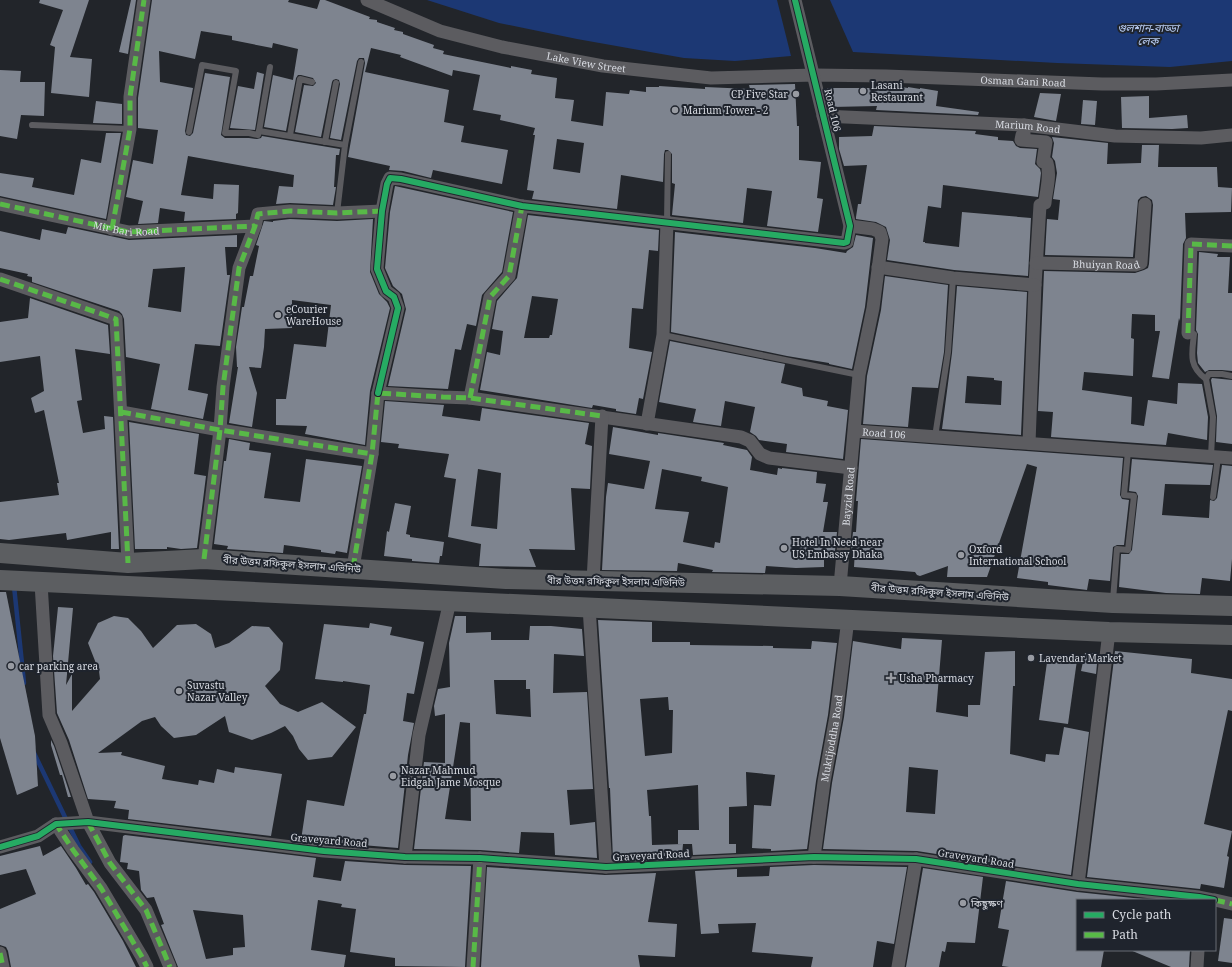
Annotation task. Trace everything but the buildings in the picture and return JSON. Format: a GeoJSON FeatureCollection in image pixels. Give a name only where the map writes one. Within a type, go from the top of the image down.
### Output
{"type":"FeatureCollection","features":[{"type":"Feature","properties":{"kind":"main road","name":"বীর উত্তম রফিকুল ইসলাম এভিনিউ"},"geometry":{"type":"LineString","coordinates":[[0,554],[128,563],[204,559],[506,579],[840,586],[1113,603],[1232,606]]}},
{"type":"Feature","properties":{"kind":"main road"},"geometry":{"type":"LineString","coordinates":[[0,580],[1109,632],[1232,635]]}},
{"type":"Feature","properties":{"kind":"street"},"geometry":{"type":"LineString","coordinates":[[112,229],[130,128],[130,97],[144,0]]}},
{"type":"Feature","properties":{"kind":"street","name":"Lake View Street"},"geometry":{"type":"LineString","coordinates":[[367,0],[440,31],[502,47],[603,66],[710,78],[814,75]]}},
{"type":"Feature","properties":{"kind":"street","name":"Road 106"},"geometry":{"type":"LineString","coordinates":[[795,1],[850,226],[873,229],[880,232],[882,239],[873,308],[859,375],[854,431],[1232,458]]}},
{"type":"Feature","properties":{"kind":"street","name":"Osman Gani Road"},"geometry":{"type":"LineString","coordinates":[[814,75],[1110,84],[1156,84],[1232,80]]}},
{"type":"Feature","properties":{"kind":"street","name":"Marium Road"},"geometry":{"type":"LineString","coordinates":[[823,116],[1024,125],[1115,136],[1201,138],[1232,135]]}},
{"type":"Feature","properties":{"kind":"street"},"geometry":{"type":"LineString","coordinates":[[1024,125],[1024,134],[1022,135],[1021,140],[1046,142],[1043,162],[1047,163],[1049,176],[1045,203],[1040,205],[1036,263],[1029,443]]}},
{"type":"Feature","properties":{"kind":"street"},"geometry":{"type":"LineString","coordinates":[[354,568],[372,454],[378,393],[398,308],[394,297],[386,291],[377,269],[382,211],[387,184],[390,178],[401,179],[522,206],[844,243],[848,240],[850,226]]}},
{"type":"Feature","properties":{"kind":"street","name":"Mir Bari Road"},"geometry":{"type":"LineString","coordinates":[[0,204],[112,229],[140,232],[255,226]]}},
{"type":"Feature","properties":{"kind":"street","name":"Bhuiyan Road"},"geometry":{"type":"LineString","coordinates":[[1036,263],[1136,265],[1141,263],[1145,204]]}},
{"type":"Feature","properties":{"kind":"street"},"geometry":{"type":"LineString","coordinates":[[470,398],[490,297],[509,276],[522,206]]}},
{"type":"Feature","properties":{"kind":"street"},"geometry":{"type":"LineString","coordinates":[[204,559],[220,430],[223,388],[239,268],[258,214],[290,211],[337,213],[382,211]]}},
{"type":"Feature","properties":{"kind":"street"},"geometry":{"type":"LineString","coordinates":[[647,424],[662,335],[667,222]]}},
{"type":"Feature","properties":{"kind":"street"},"geometry":{"type":"LineString","coordinates":[[1188,333],[1191,244],[1232,246]]}},
{"type":"Feature","properties":{"kind":"street"},"geometry":{"type":"LineString","coordinates":[[878,267],[953,278],[1035,286]]}},
{"type":"Feature","properties":{"kind":"street"},"geometry":{"type":"LineString","coordinates":[[0,279],[116,320],[128,563]]}},
{"type":"Feature","properties":{"kind":"street"},"geometry":{"type":"LineString","coordinates":[[378,393],[470,398],[742,437],[750,441],[760,454],[769,458],[851,468]]}},
{"type":"Feature","properties":{"kind":"street"},"geometry":{"type":"LineString","coordinates":[[121,412],[220,430],[372,454]]}},
{"type":"Feature","properties":{"kind":"street"},"geometry":{"type":"LineString","coordinates":[[593,581],[602,416]]}},
{"type":"Feature","properties":{"kind":"street","name":"Bayzid Road"},"geometry":{"type":"LineString","coordinates":[[840,586],[854,431]]}},
{"type":"Feature","properties":{"kind":"street"},"geometry":{"type":"LineString","coordinates":[[41,583],[49,715],[61,743],[85,822],[110,863],[146,910],[170,967]]}},
{"type":"Feature","properties":{"kind":"street"},"geometry":{"type":"LineString","coordinates":[[405,857],[419,734],[450,601]]}},
{"type":"Feature","properties":{"kind":"street"},"geometry":{"type":"LineString","coordinates":[[589,607],[606,867]]}},
{"type":"Feature","properties":{"kind":"street","name":"Muktijoddha Road"},"geometry":{"type":"LineString","coordinates":[[814,857],[824,782],[836,716],[848,619]]}},
{"type":"Feature","properties":{"kind":"street"},"geometry":{"type":"LineString","coordinates":[[1078,884],[1109,632]]}},
{"type":"Feature","properties":{"kind":"street","name":"Graveyard Road"},"geometry":{"type":"LineString","coordinates":[[58,824],[85,822],[324,851],[405,857],[480,858],[606,867],[814,857],[916,859],[1078,884],[1208,899]]}},
{"type":"Feature","properties":{"kind":"street"},"geometry":{"type":"LineString","coordinates":[[0,847],[38,836],[58,824],[73,850],[101,888],[142,956],[147,967]]}},
{"type":"Feature","properties":{"kind":"street"},"geometry":{"type":"LineString","coordinates":[[473,967],[480,858]]}},
{"type":"Feature","properties":{"kind":"street"},"geometry":{"type":"LineString","coordinates":[[898,967],[916,859]]}},
{"type":"Feature","properties":{"kind":"street","name":"Graveyard Road"},"geometry":{"type":"LineString","coordinates":[[1216,901],[1232,904]]}},
{"type":"Feature","properties":{"kind":"street"},"geometry":{"type":"LineString","coordinates":[[1197,967],[1198,951]]}},
{"type":"Feature","properties":{"kind":"street"},"geometry":{"type":"LineString","coordinates":[[0,953],[4,967]]}},
{"type":"Feature","properties":{"kind":"lane"},"geometry":{"type":"LineString","coordinates":[[337,213],[345,144],[361,62]]}},
{"type":"Feature","properties":{"kind":"lane"},"geometry":{"type":"LineString","coordinates":[[189,132],[202,65],[236,71],[225,133],[258,134],[260,131],[345,144]]}},
{"type":"Feature","properties":{"kind":"lane"},"geometry":{"type":"LineString","coordinates":[[260,131],[270,67]]}},
{"type":"Feature","properties":{"kind":"lane"},"geometry":{"type":"LineString","coordinates":[[290,135],[300,79],[312,82]]}},
{"type":"Feature","properties":{"kind":"lane"},"geometry":{"type":"LineString","coordinates":[[326,142],[336,83]]}},
{"type":"Feature","properties":{"kind":"lane"},"geometry":{"type":"LineString","coordinates":[[32,124],[130,128]]}},
{"type":"Feature","properties":{"kind":"lane"},"geometry":{"type":"LineString","coordinates":[[667,222],[668,154]]}},
{"type":"Feature","properties":{"kind":"lane"},"geometry":{"type":"LineString","coordinates":[[936,437],[948,352],[953,278]]}},
{"type":"Feature","properties":{"kind":"lane"},"geometry":{"type":"LineString","coordinates":[[1188,333],[1194,334],[1192,357],[1199,374],[1206,379]]}},
{"type":"Feature","properties":{"kind":"lane"},"geometry":{"type":"LineString","coordinates":[[662,335],[859,375]]}},
{"type":"Feature","properties":{"kind":"lane"},"geometry":{"type":"LineString","coordinates":[[1213,497],[1213,417],[1206,379],[1209,374],[1232,376]]}},
{"type":"Feature","properties":{"kind":"lane"},"geometry":{"type":"LineString","coordinates":[[1113,603],[1118,549],[1128,550],[1134,496],[1124,495],[1128,451]]}},
{"type":"Feature","properties":{"kind":"water"},"geometry":{"type":"Polygon","coordinates":[[[427,0],[777,0],[791,56],[735,61],[684,58],[577,39],[499,23],[427,0]]]}},
{"type":"Feature","properties":{"kind":"water","name":"গুলশান-বাড্ডা লেক"},"geometry":{"type":"Polygon","coordinates":[[[830,0],[1232,0],[1232,61],[1170,67],[1057,63],[853,52],[830,0]]]}},
{"type":"Feature","properties":{"kind":"waterway"},"geometry":{"type":"LineString","coordinates":[[14,586],[24,683]]}},
{"type":"Feature","properties":{"kind":"waterway"},"geometry":{"type":"LineString","coordinates":[[34,753],[79,846],[90,862]]}},
{"type":"Feature","properties":{"kind":"marked path"},"geometry":{"type":"LineString","coordinates":[[112,229],[130,129],[130,97],[144,0]]}},
{"type":"Feature","properties":{"kind":"marked path"},"geometry":{"type":"LineString","coordinates":[[0,204],[129,232],[255,226]]}},
{"type":"Feature","properties":{"kind":"marked path"},"geometry":{"type":"LineString","coordinates":[[470,398],[490,297],[509,276],[522,206]]}},
{"type":"Feature","properties":{"kind":"marked path"},"geometry":{"type":"LineString","coordinates":[[204,559],[220,430],[223,387],[239,268],[258,214],[290,211],[337,213],[382,211]]}},
{"type":"Feature","properties":{"kind":"marked path"},"geometry":{"type":"LineString","coordinates":[[1188,333],[1191,244],[1232,246]]}},
{"type":"Feature","properties":{"kind":"marked path"},"geometry":{"type":"LineString","coordinates":[[0,279],[116,319],[128,563]]}},
{"type":"Feature","properties":{"kind":"marked path"},"geometry":{"type":"LineString","coordinates":[[353,568],[372,454],[378,393],[470,398],[602,416]]}},
{"type":"Feature","properties":{"kind":"marked path"},"geometry":{"type":"LineString","coordinates":[[121,412],[220,430],[372,454]]}},
{"type":"Feature","properties":{"kind":"marked path"},"geometry":{"type":"LineString","coordinates":[[88,822],[110,863],[146,910],[170,967]]}},
{"type":"Feature","properties":{"kind":"marked path"},"geometry":{"type":"LineString","coordinates":[[55,825],[56,824],[101,888],[147,967]]}},
{"type":"Feature","properties":{"kind":"marked path"},"geometry":{"type":"LineString","coordinates":[[473,967],[480,858]]}},
{"type":"Feature","properties":{"kind":"marked path"},"geometry":{"type":"LineString","coordinates":[[1216,900],[1232,904]]}},
{"type":"Feature","properties":{"kind":"marked path"},"geometry":{"type":"LineString","coordinates":[[0,953],[3,967]]}},
{"type":"Feature","properties":{"kind":"cycle path"},"geometry":{"type":"LineString","coordinates":[[378,393],[398,308],[394,297],[386,291],[377,269],[382,211],[387,184],[390,178],[401,179],[522,206],[844,243],[847,242],[850,226],[795,0]]}},
{"type":"Feature","properties":{"kind":"cycle path"},"geometry":{"type":"LineString","coordinates":[[0,847],[38,836],[56,824],[88,822],[324,851],[405,857],[480,858],[606,867],[814,857],[916,859],[1078,884],[1209,899]]}},
{"type":"Feature","properties":{"kind":"place","name":"Lasani Restaurant"},"geometry":{"type":"Point","coordinates":[863,91]}},
{"type":"Feature","properties":{"kind":"place","name":"CP Five Star"},"geometry":{"type":"Point","coordinates":[796,94]}},
{"type":"Feature","properties":{"kind":"place","name":"Marium Tower - 2"},"geometry":{"type":"Point","coordinates":[675,110]}},
{"type":"Feature","properties":{"kind":"place","name":"eCourier WareHouse"},"geometry":{"type":"Point","coordinates":[278,315]}},
{"type":"Feature","properties":{"kind":"place","name":"Hotel In Need near US Embassy Dhaka"},"geometry":{"type":"Point","coordinates":[784,548]}},
{"type":"Feature","properties":{"kind":"place","name":"Oxford International School"},"geometry":{"type":"Point","coordinates":[961,555]}},
{"type":"Feature","properties":{"kind":"place","name":"Lavendar Market"},"geometry":{"type":"Point","coordinates":[1031,658]}},
{"type":"Feature","properties":{"kind":"place","name":"car parking area"},"geometry":{"type":"Point","coordinates":[11,666]}},
{"type":"Feature","properties":{"kind":"place","name":"Usha Pharmacy"},"geometry":{"type":"Point","coordinates":[891,678]}},
{"type":"Feature","properties":{"kind":"place","name":"Suvastu Nazar Valley"},"geometry":{"type":"Point","coordinates":[179,691]}},
{"type":"Feature","properties":{"kind":"place","name":"Nazar Mahmud Eidgah Jame Mosque"},"geometry":{"type":"Point","coordinates":[393,776]}},
{"type":"Feature","properties":{"kind":"place","name":"কিছুক্ষণ"},"geometry":{"type":"Point","coordinates":[963,903]}}]}
